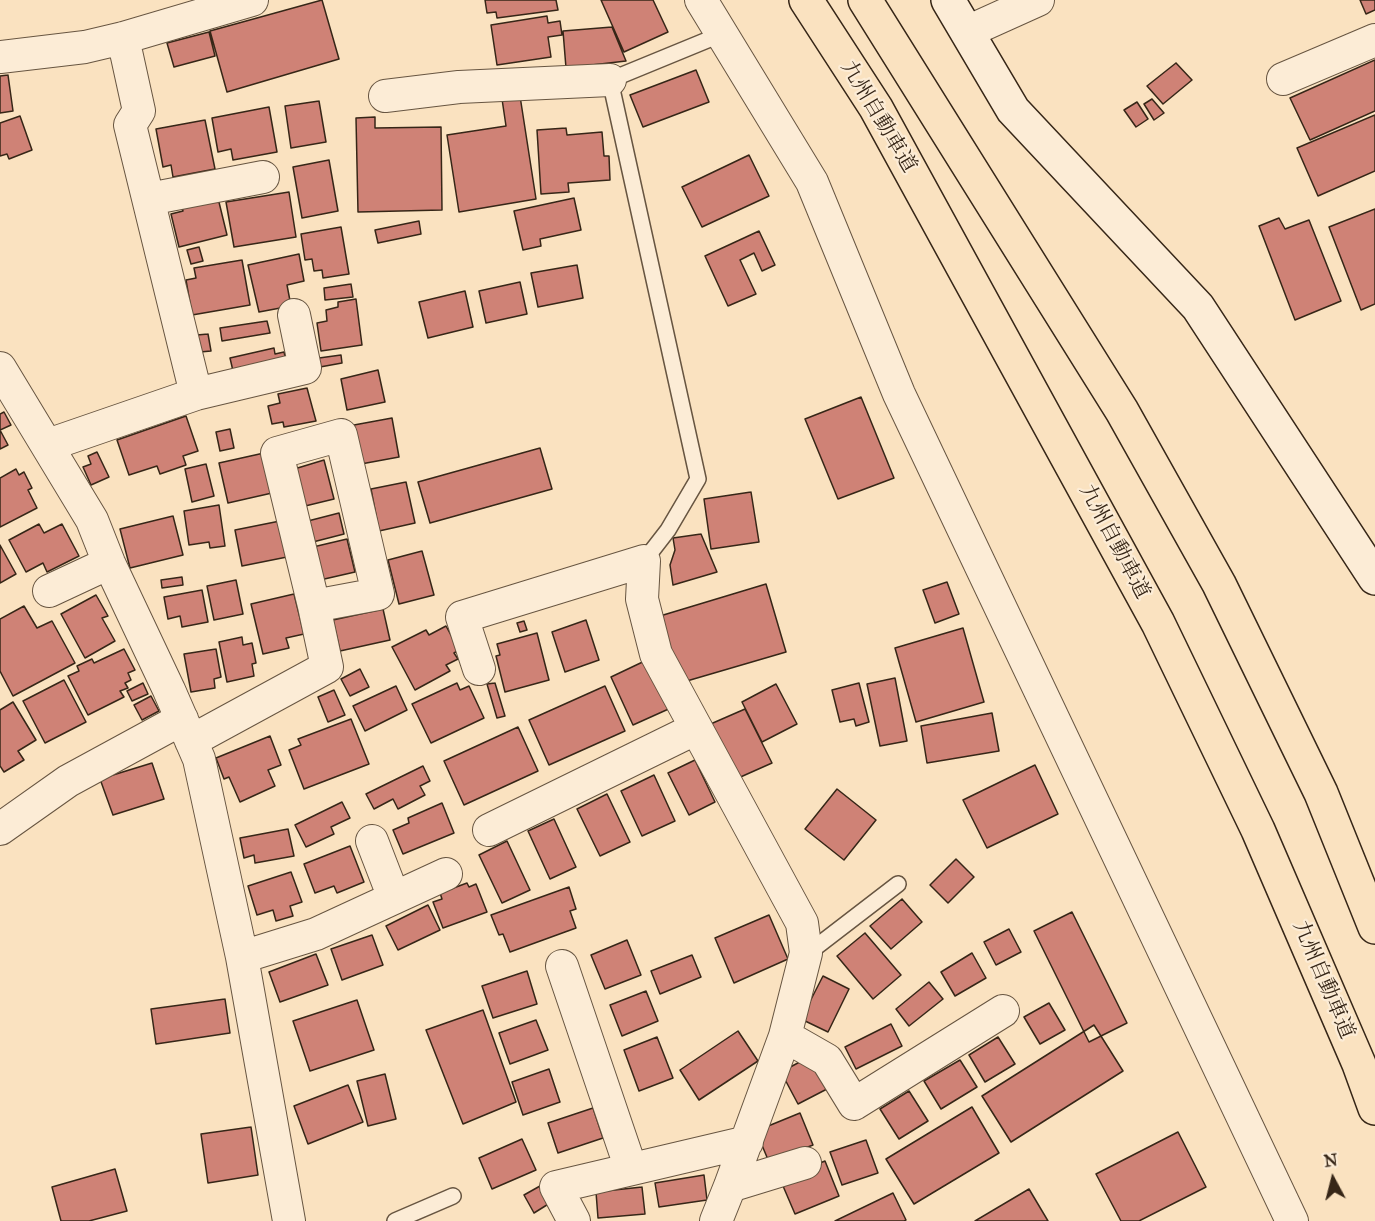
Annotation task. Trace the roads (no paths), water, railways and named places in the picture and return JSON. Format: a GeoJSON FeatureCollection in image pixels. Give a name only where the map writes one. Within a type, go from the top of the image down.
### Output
{"type":"FeatureCollection","features":[{"type":"Feature","properties":{"kind":"highway","name":"九州自動車道"},"geometry":{"type":"LineString","coordinates":[[806,0],[876,108],[1158,623],[1258,830],[1359,1064],[1375,1108]]}},
{"type":"Feature","properties":{"kind":"highway"},"geometry":{"type":"LineString","coordinates":[[865,0],[1122,411],[1219,584],[1321,793],[1375,927]]}},
{"type":"Feature","properties":{"kind":"street"},"geometry":{"type":"LineString","coordinates":[[0,57],[85,47],[252,0]]}},
{"type":"Feature","properties":{"kind":"street"},"geometry":{"type":"LineString","coordinates":[[701,0],[812,182],[899,394],[1292,1221]]}},
{"type":"Feature","properties":{"kind":"street"},"geometry":{"type":"LineString","coordinates":[[948,0],[1013,110],[1198,307],[1375,578]]}},
{"type":"Feature","properties":{"kind":"street"},"geometry":{"type":"LineString","coordinates":[[967,32],[1038,0]]}},
{"type":"Feature","properties":{"kind":"street"},"geometry":{"type":"LineString","coordinates":[[123,38],[140,111],[130,125],[196,394]]}},
{"type":"Feature","properties":{"kind":"street"},"geometry":{"type":"LineString","coordinates":[[1283,79],[1375,40]]}},
{"type":"Feature","properties":{"kind":"street"},"geometry":{"type":"LineString","coordinates":[[385,96],[459,87],[610,80]]}},
{"type":"Feature","properties":{"kind":"street"},"geometry":{"type":"LineString","coordinates":[[148,199],[262,177]]}},
{"type":"Feature","properties":{"kind":"street"},"geometry":{"type":"LineString","coordinates":[[48,446],[196,394],[304,368],[294,315]]}},
{"type":"Feature","properties":{"kind":"street"},"geometry":{"type":"LineString","coordinates":[[0,368],[92,520],[108,563],[199,759],[242,957],[289,1221]]}},
{"type":"Feature","properties":{"kind":"street"},"geometry":{"type":"LineString","coordinates":[[4,815],[68,781],[327,667],[277,453],[341,435],[378,594],[314,606]]}},
{"type":"Feature","properties":{"kind":"street"},"geometry":{"type":"LineString","coordinates":[[479,669],[462,617],[644,561],[642,599],[656,654],[802,923],[806,953],[785,1036],[716,1221]]}},
{"type":"Feature","properties":{"kind":"street"},"geometry":{"type":"LineString","coordinates":[[49,591],[108,563]]}},
{"type":"Feature","properties":{"kind":"street"},"geometry":{"type":"LineString","coordinates":[[489,830],[695,729]]}},
{"type":"Feature","properties":{"kind":"street"},"geometry":{"type":"LineString","coordinates":[[372,841],[394,898]]}},
{"type":"Feature","properties":{"kind":"street"},"geometry":{"type":"LineString","coordinates":[[242,957],[316,933],[446,874]]}},
{"type":"Feature","properties":{"kind":"street"},"geometry":{"type":"LineString","coordinates":[[562,966],[631,1169]]}},
{"type":"Feature","properties":{"kind":"street"},"geometry":{"type":"LineString","coordinates":[[785,1036],[827,1060],[854,1104],[1003,1011]]}},
{"type":"Feature","properties":{"kind":"street"},"geometry":{"type":"LineString","coordinates":[[574,1221],[556,1187],[747,1142]]}},
{"type":"Feature","properties":{"kind":"street"},"geometry":{"type":"LineString","coordinates":[[730,1186],[805,1162]]}},
{"type":"Feature","properties":{"kind":"lane"},"geometry":{"type":"LineString","coordinates":[[644,561],[668,530],[698,479],[610,80],[722,34]]}},
{"type":"Feature","properties":{"kind":"lane"},"geometry":{"type":"LineString","coordinates":[[806,953],[816,948],[898,884]]}},
{"type":"Feature","properties":{"kind":"lane"},"geometry":{"type":"LineString","coordinates":[[396,1221],[453,1196]]}}]}
